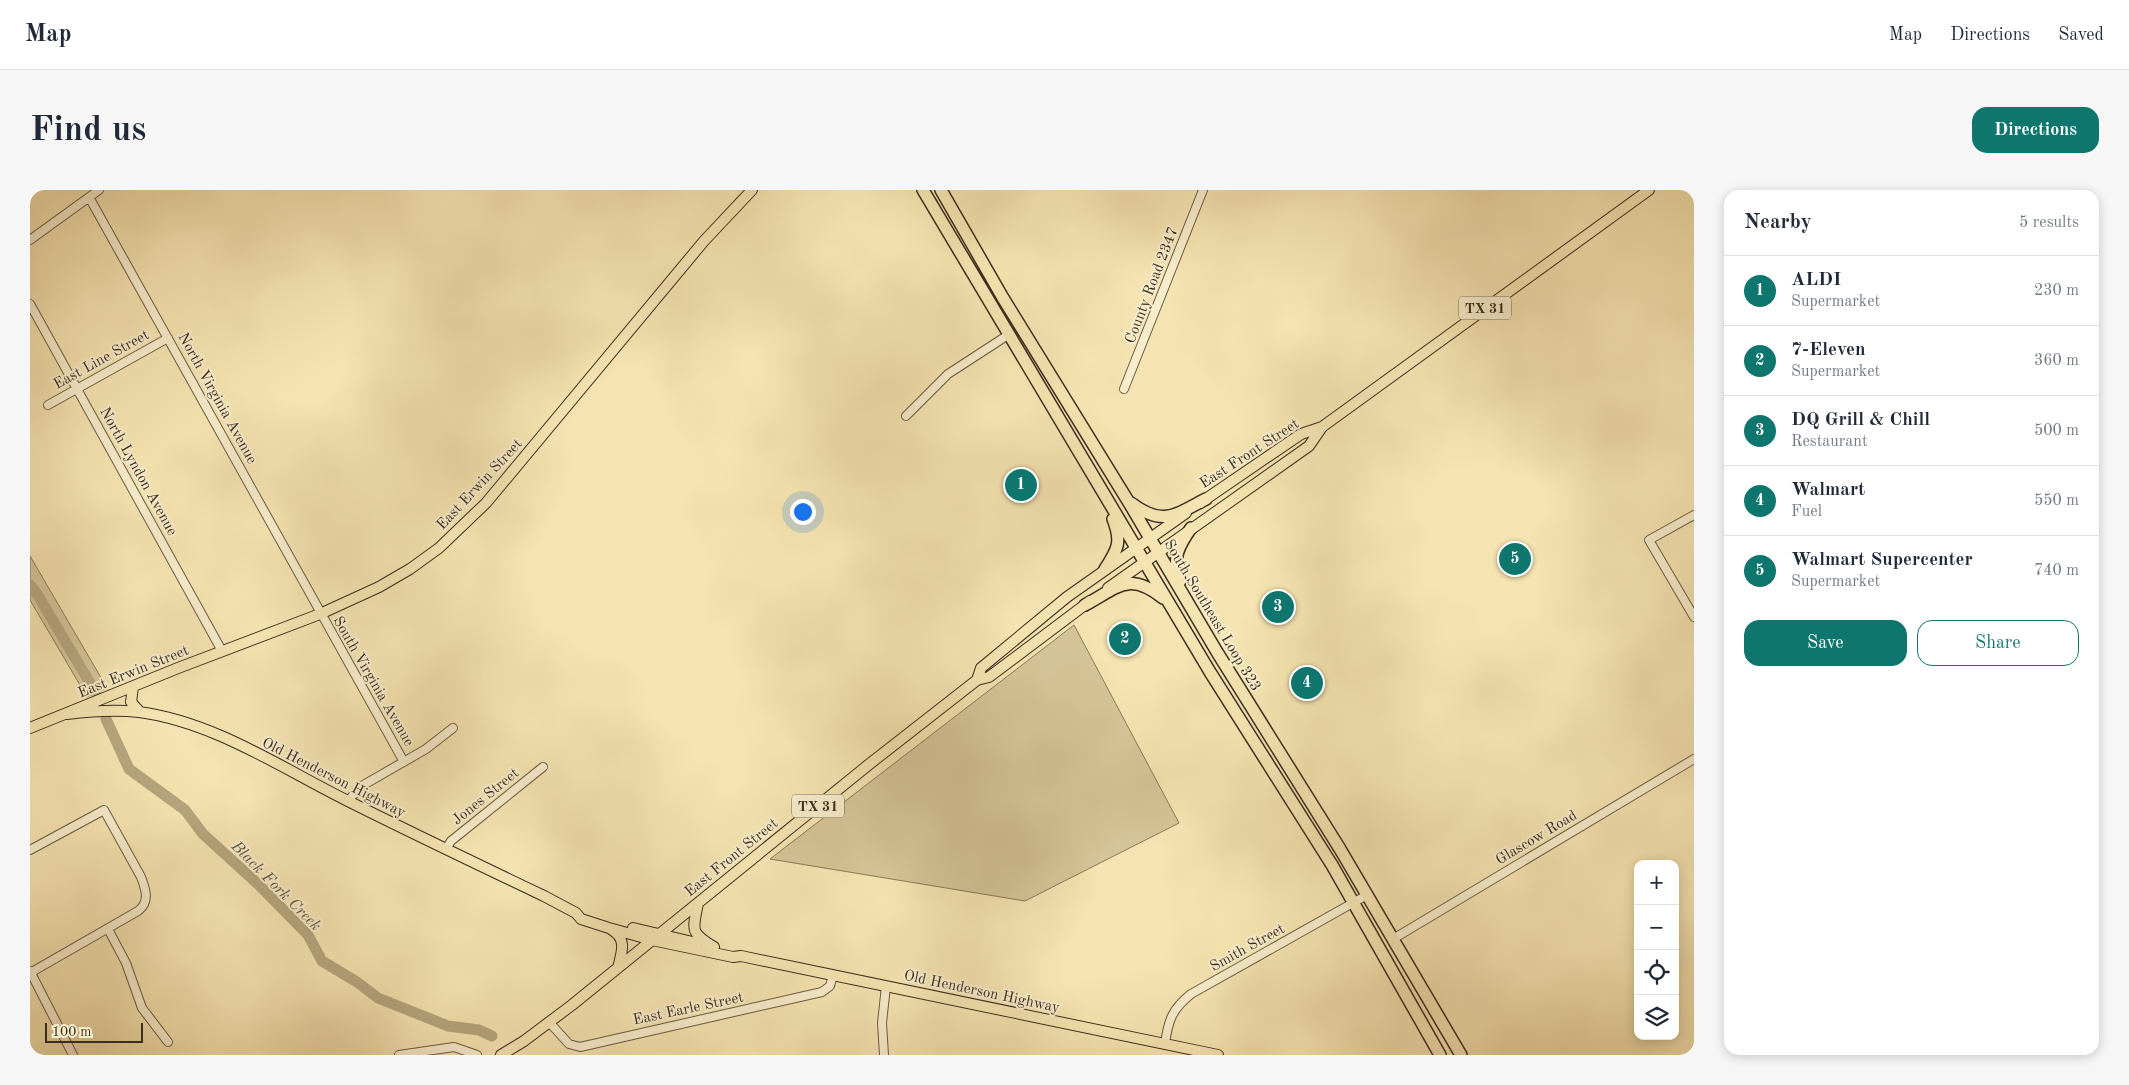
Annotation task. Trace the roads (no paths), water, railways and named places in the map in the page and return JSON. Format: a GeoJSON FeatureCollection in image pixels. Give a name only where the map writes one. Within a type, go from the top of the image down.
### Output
{"type":"FeatureCollection","features":[{"type":"Feature","properties":{"kind":"highway","name":"South Southeast Loop 323"},"geometry":{"type":"LineString","coordinates":[[923,190],[1168,602],[1318,842],[1440,1055]]}},
{"type":"Feature","properties":{"kind":"highway","name":"South Southeast Loop 323"},"geometry":{"type":"LineString","coordinates":[[941,190],[1003,298],[1368,895],[1461,1055]]}},
{"type":"Feature","properties":{"kind":"highway"},"geometry":{"type":"LineString","coordinates":[[1102,489],[1119,539],[1115,553],[1105,569]]}},
{"type":"Feature","properties":{"kind":"highway"},"geometry":{"type":"LineString","coordinates":[[1128,501],[1150,515],[1161,518],[1176,514],[1206,499]]}},
{"type":"Feature","properties":{"kind":"highway"},"geometry":{"type":"LineString","coordinates":[[1186,599],[1176,570],[1175,559],[1178,548],[1191,528]]}},
{"type":"Feature","properties":{"kind":"highway"},"geometry":{"type":"LineString","coordinates":[[1085,605],[1131,582],[1147,586],[1168,602]]}},
{"type":"Feature","properties":{"kind":"highway"},"geometry":{"type":"LineString","coordinates":[[1263,756],[1277,748]]}},
{"type":"Feature","properties":{"kind":"highway"},"geometry":{"type":"LineString","coordinates":[[1429,1035],[1432,1055]]}},
{"type":"Feature","properties":{"kind":"main road","name":"East Erwin Street"},"geometry":{"type":"LineString","coordinates":[[30,728],[320,614],[403,574],[439,548],[464,526],[504,482],[704,242],[752,190]]}},
{"type":"Feature","properties":{"kind":"main road","name":"TX 31"},"geometry":{"type":"LineString","coordinates":[[1322,427],[1649,190]]}},
{"type":"Feature","properties":{"kind":"main road","name":"East Front Street"},"geometry":{"type":"LineString","coordinates":[[977,680],[981,668],[1066,597],[1300,434],[1322,427]]}},
{"type":"Feature","properties":{"kind":"main road","name":"East Front Street"},"geometry":{"type":"LineString","coordinates":[[501,1055],[549,1022],[618,968],[977,680],[989,677],[1145,561],[1309,446],[1322,427]]}},
{"type":"Feature","properties":{"kind":"main road"},"geometry":{"type":"LineString","coordinates":[[133,688],[131,702],[140,712]]}},
{"type":"Feature","properties":{"kind":"main road","name":"Old Henderson Highway"},"geometry":{"type":"LineString","coordinates":[[67,714],[96,710],[140,712],[178,720],[207,731],[576,913],[581,919],[609,928],[714,947],[734,952],[741,956],[1218,1055]]}},
{"type":"Feature","properties":{"kind":"main road"},"geometry":{"type":"LineString","coordinates":[[698,903],[694,923],[695,933],[699,938],[714,947]]}},
{"type":"Feature","properties":{"kind":"main road","name":"Old Henderson Highway"},"geometry":{"type":"LineString","coordinates":[[576,913],[583,913],[656,936],[733,957],[741,956]]}},
{"type":"Feature","properties":{"kind":"main road"},"geometry":{"type":"LineString","coordinates":[[609,928],[618,933],[622,942],[618,968]]}},
{"type":"Feature","properties":{"kind":"street"},"geometry":{"type":"LineString","coordinates":[[30,240],[99,190]]}},
{"type":"Feature","properties":{"kind":"street","name":"County Road 2347"},"geometry":{"type":"LineString","coordinates":[[1124,389],[1203,190]]}},
{"type":"Feature","properties":{"kind":"street","name":"North Virginia Avenue"},"geometry":{"type":"LineString","coordinates":[[89,198],[314,598],[320,614]]}},
{"type":"Feature","properties":{"kind":"street","name":"North Lyndon Avenue"},"geometry":{"type":"LineString","coordinates":[[30,304],[222,651]]}},
{"type":"Feature","properties":{"kind":"street"},"geometry":{"type":"LineString","coordinates":[[906,416],[948,374],[1008,335]]}},
{"type":"Feature","properties":{"kind":"street","name":"East Line Street"},"geometry":{"type":"LineString","coordinates":[[48,405],[168,338]]}},
{"type":"Feature","properties":{"kind":"street"},"geometry":{"type":"LineString","coordinates":[[1693,612],[1649,540],[1694,515]]}},
{"type":"Feature","properties":{"kind":"street","name":"South Virginia Avenue"},"geometry":{"type":"LineString","coordinates":[[320,614],[404,762]]}},
{"type":"Feature","properties":{"kind":"street"},"geometry":{"type":"LineString","coordinates":[[348,801],[360,787],[431,746],[454,728]]}},
{"type":"Feature","properties":{"kind":"street","name":"Glascow Road"},"geometry":{"type":"LineString","coordinates":[[1393,939],[1694,759]]}},
{"type":"Feature","properties":{"kind":"street","name":"Jones Street"},"geometry":{"type":"LineString","coordinates":[[446,849],[454,839],[543,766]]}},
{"type":"Feature","properties":{"kind":"street"},"geometry":{"type":"LineString","coordinates":[[30,850],[104,810],[141,877],[146,896],[144,905],[138,911],[30,972],[73,1055]]}},
{"type":"Feature","properties":{"kind":"street","name":"Smith Street"},"geometry":{"type":"LineString","coordinates":[[1165,1044],[1171,1016],[1179,1003],[1191,994],[1368,895]]}},
{"type":"Feature","properties":{"kind":"street"},"geometry":{"type":"LineString","coordinates":[[108,929],[126,963],[142,1008],[168,1042]]}},
{"type":"Feature","properties":{"kind":"street","name":"East Earle Street"},"geometry":{"type":"LineString","coordinates":[[549,1022],[569,1044],[580,1047],[822,992],[830,986],[833,975]]}},
{"type":"Feature","properties":{"kind":"street"},"geometry":{"type":"LineString","coordinates":[[884,1055],[882,1023],[886,986]]}},
{"type":"Feature","properties":{"kind":"street"},"geometry":{"type":"LineString","coordinates":[[399,1055],[454,1047],[477,1055]]}},
{"type":"Feature","properties":{"kind":"waterway","name":"Black Fork Creek"},"geometry":{"type":"LineString","coordinates":[[30,585],[96,693]]}},
{"type":"Feature","properties":{"kind":"waterway","name":"Black Fork Creek"},"geometry":{"type":"LineString","coordinates":[[106,719],[129,769],[185,810],[203,834],[259,885],[308,935],[322,961],[357,982],[378,998],[448,1026],[479,1030],[492,1036]]}},
{"type":"Feature","properties":{"kind":"place","name":"ALDI"},"geometry":{"type":"Point","coordinates":[1021,485]}},
{"type":"Feature","properties":{"kind":"place","name":"Walmart Supercenter"},"geometry":{"type":"Point","coordinates":[1515,559]}},
{"type":"Feature","properties":{"kind":"place","name":"DQ Grill & Chill"},"geometry":{"type":"Point","coordinates":[1278,607]}},
{"type":"Feature","properties":{"kind":"place","name":"7-Eleven"},"geometry":{"type":"Point","coordinates":[1125,639]}},
{"type":"Feature","properties":{"kind":"place","name":"Walmart"},"geometry":{"type":"Point","coordinates":[1307,683]}}]}
